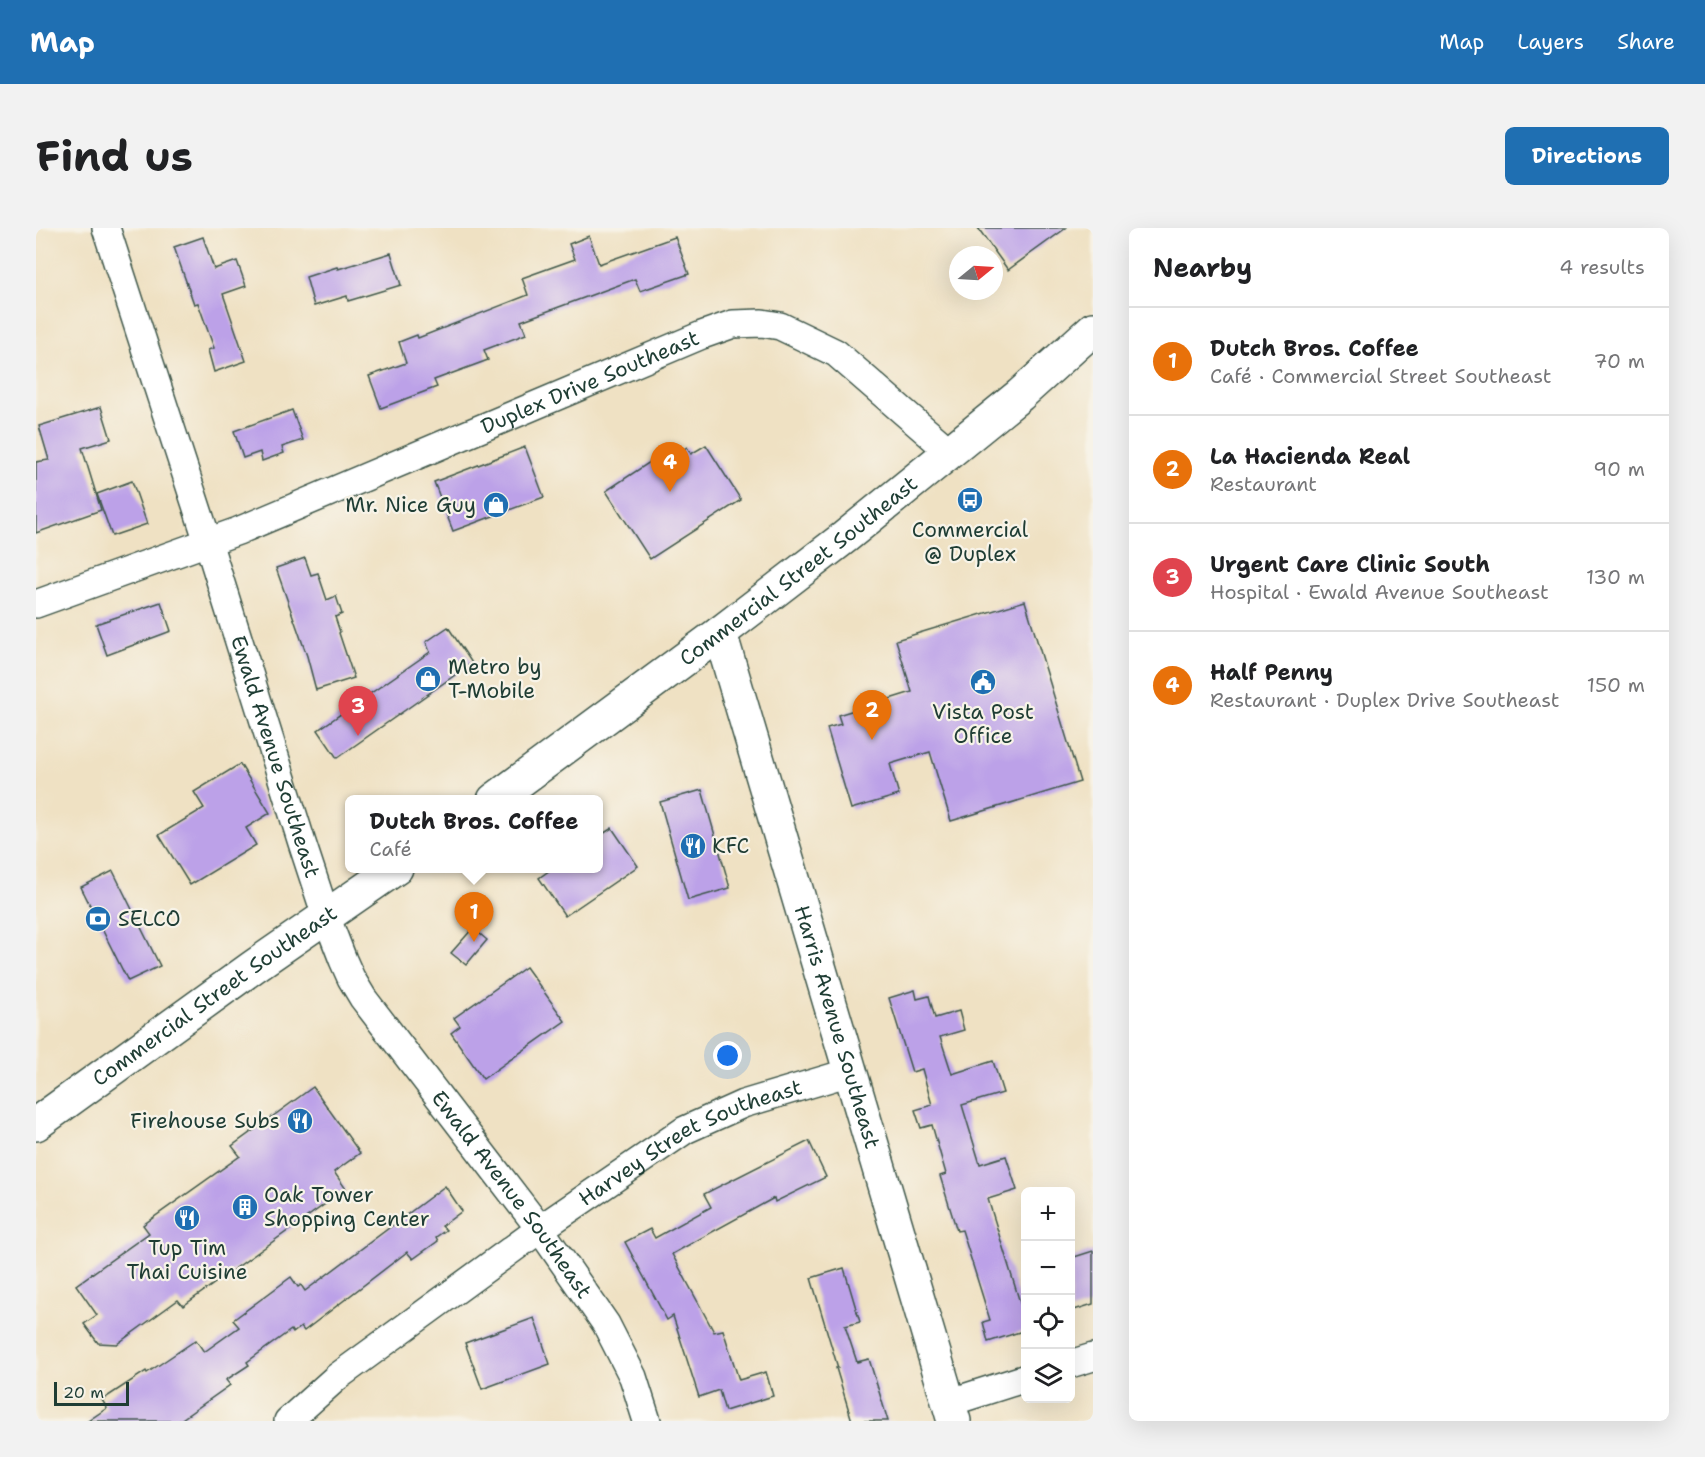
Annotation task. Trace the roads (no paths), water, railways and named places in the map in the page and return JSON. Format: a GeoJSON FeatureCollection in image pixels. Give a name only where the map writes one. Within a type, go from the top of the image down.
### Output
{"type":"FeatureCollection","features":[{"type":"Feature","properties":{"kind":"main road","name":"Commercial Street Southeast"},"geometry":{"type":"LineString","coordinates":[[501,795],[720,633],[845,537],[1020,395],[1093,329]]}},
{"type":"Feature","properties":{"kind":"main road","name":"Harris Avenue Southeast"},"geometry":{"type":"LineString","coordinates":[[720,633],[951,1412]]}},
{"type":"Feature","properties":{"kind":"main road","name":"Commercial Street Southeast"},"geometry":{"type":"LineString","coordinates":[[36,1124],[253,967],[389,873]]}},
{"type":"Feature","properties":{"kind":"street","name":"Ewald Avenue Southeast"},"geometry":{"type":"LineString","coordinates":[[106,228],[208,542],[296,825],[326,916],[351,978],[363,998],[540,1229],[606,1324],[633,1377],[647,1421]]}},
{"type":"Feature","properties":{"kind":"street","name":"Duplex Drive Southeast"},"geometry":{"type":"LineString","coordinates":[[36,604],[238,531],[702,335],[733,324],[762,323],[780,326],[836,353],[950,452]]}},
{"type":"Feature","properties":{"kind":"street","name":"Harvey Street Southeast"},"geometry":{"type":"LineString","coordinates":[[288,1421],[316,1411],[337,1377],[540,1229],[685,1130],[742,1104],[850,1072]]}},
{"type":"Feature","properties":{"kind":"street"},"geometry":{"type":"LineString","coordinates":[[1075,1363],[1093,1357]]}},
{"type":"Feature","properties":{"kind":"street"},"geometry":{"type":"LineString","coordinates":[[951,1412],[1021,1380]]}},
{"type":"Feature","properties":{"kind":"place","name":"Half Penny"},"geometry":{"type":"Point","coordinates":[670,492]}},
{"type":"Feature","properties":{"kind":"place","name":"Commercial @ Duplex"},"geometry":{"type":"Point","coordinates":[970,500]}},
{"type":"Feature","properties":{"kind":"place","name":"Mr. Nice Guy"},"geometry":{"type":"Point","coordinates":[496,505]}},
{"type":"Feature","properties":{"kind":"place","name":"Metro by T-Mobile"},"geometry":{"type":"Point","coordinates":[428,679]}},
{"type":"Feature","properties":{"kind":"place","name":"Vista Post Office"},"geometry":{"type":"Point","coordinates":[983,682]}},
{"type":"Feature","properties":{"kind":"place","name":"Urgent Care Clinic South"},"geometry":{"type":"Point","coordinates":[358,736]}},
{"type":"Feature","properties":{"kind":"place","name":"La Hacienda Real"},"geometry":{"type":"Point","coordinates":[872,740]}},
{"type":"Feature","properties":{"kind":"place","name":"KFC"},"geometry":{"type":"Point","coordinates":[693,846]}},
{"type":"Feature","properties":{"kind":"place","name":"SELCO"},"geometry":{"type":"Point","coordinates":[98,919]}},
{"type":"Feature","properties":{"kind":"place","name":"Dutch Bros. Coffee"},"geometry":{"type":"Point","coordinates":[474,942]}},
{"type":"Feature","properties":{"kind":"place","name":"Firehouse Subs"},"geometry":{"type":"Point","coordinates":[300,1121]}},
{"type":"Feature","properties":{"kind":"place","name":"Oak Tower Shopping Center"},"geometry":{"type":"Point","coordinates":[245,1207]}},
{"type":"Feature","properties":{"kind":"place","name":"Tup Tim Thai Cuisine"},"geometry":{"type":"Point","coordinates":[187,1218]}}]}
